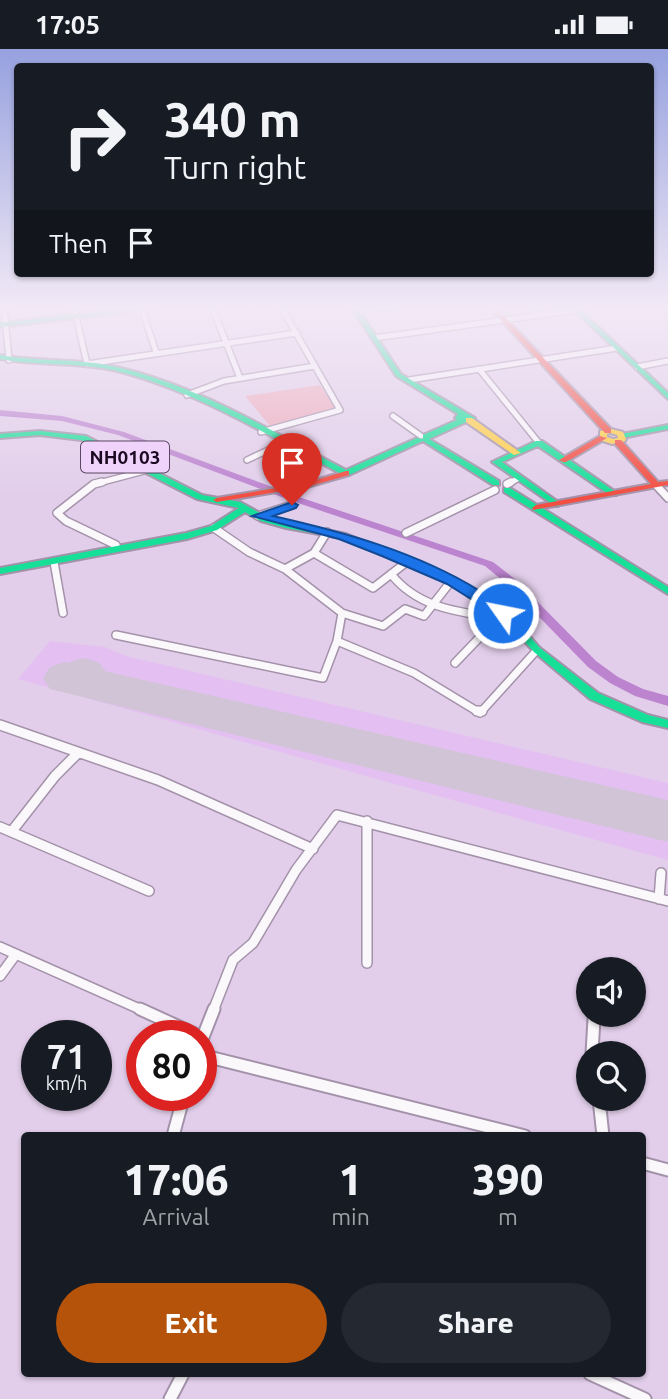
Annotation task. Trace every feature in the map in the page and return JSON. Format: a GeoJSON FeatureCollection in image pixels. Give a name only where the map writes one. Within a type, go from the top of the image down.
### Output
{"type":"FeatureCollection","features":[{"type":"Feature","properties":{"kind":"main road"},"geometry":{"type":"LineString","coordinates":[[118,370],[187,395],[346,473]]}},
{"type":"Feature","properties":{"kind":"main road"},"geometry":{"type":"LineString","coordinates":[[400,370],[408,380],[517,453]]}},
{"type":"Feature","properties":{"kind":"main road"},"geometry":{"type":"LineString","coordinates":[[549,370],[605,435],[620,439],[668,427]]}},
{"type":"Feature","properties":{"kind":"main road"},"geometry":{"type":"LineString","coordinates":[[640,370],[668,397]]}},
{"type":"Feature","properties":{"kind":"main road"},"geometry":{"type":"LineString","coordinates":[[217,500],[311,488],[464,418]]}},
{"type":"Feature","properties":{"kind":"main road","name":"NH0103"},"geometry":{"type":"LineString","coordinates":[[0,436],[40,433],[83,438],[200,497],[240,507],[258,516],[327,533],[408,561],[452,580],[501,615],[537,650],[594,696],[646,719],[668,724]]}},
{"type":"Feature","properties":{"kind":"main road"},"geometry":{"type":"LineString","coordinates":[[563,460],[605,435]]}},
{"type":"Feature","properties":{"kind":"main road"},"geometry":{"type":"LineString","coordinates":[[423,438],[668,591]]}},
{"type":"Feature","properties":{"kind":"main road"},"geometry":{"type":"LineString","coordinates":[[620,439],[662,484]]}},
{"type":"Feature","properties":{"kind":"main road"},"geometry":{"type":"LineString","coordinates":[[555,504],[496,462],[539,443],[613,493]]}},
{"type":"Feature","properties":{"kind":"main road"},"geometry":{"type":"LineString","coordinates":[[536,508],[662,484]]}},
{"type":"Feature","properties":{"kind":"main road"},"geometry":{"type":"LineString","coordinates":[[0,565],[144,546],[217,525],[254,497]]}},
{"type":"Feature","properties":{"kind":"main road"},"geometry":{"type":"LineString","coordinates":[[0,571],[54,562],[116,545],[217,525]]}},
{"type":"Feature","properties":{"kind":"street"},"geometry":{"type":"LineString","coordinates":[[237,370],[240,378]]}},
{"type":"Feature","properties":{"kind":"street"},"geometry":{"type":"LineString","coordinates":[[187,395],[240,378],[289,370]]}},
{"type":"Feature","properties":{"kind":"street"},"geometry":{"type":"LineString","coordinates":[[261,432],[340,410],[316,370]]}},
{"type":"Feature","properties":{"kind":"street"},"geometry":{"type":"LineString","coordinates":[[408,380],[473,370]]}},
{"type":"Feature","properties":{"kind":"street"},"geometry":{"type":"LineString","coordinates":[[480,370],[539,443]]}},
{"type":"Feature","properties":{"kind":"street"},"geometry":{"type":"LineString","coordinates":[[393,417],[423,438]]}},
{"type":"Feature","properties":{"kind":"street"},"geometry":{"type":"LineString","coordinates":[[247,460],[283,443]]}},
{"type":"Feature","properties":{"kind":"street"},"geometry":{"type":"LineString","coordinates":[[116,545],[66,521],[57,513],[94,484],[148,470]]}},
{"type":"Feature","properties":{"kind":"street"},"geometry":{"type":"LineString","coordinates":[[406,533],[519,478]]}},
{"type":"Feature","properties":{"kind":"street"},"geometry":{"type":"LineString","coordinates":[[662,484],[668,498]]}},
{"type":"Feature","properties":{"kind":"street"},"geometry":{"type":"LineString","coordinates":[[258,516],[292,505]]}},
{"type":"Feature","properties":{"kind":"street"},"geometry":{"type":"LineString","coordinates":[[217,525],[249,552],[285,569],[342,613],[383,626],[405,609],[424,616],[452,580]]}},
{"type":"Feature","properties":{"kind":"street"},"geometry":{"type":"LineString","coordinates":[[285,569],[314,553],[327,533]]}},
{"type":"Feature","properties":{"kind":"street"},"geometry":{"type":"LineString","coordinates":[[314,553],[373,588],[408,561]]}},
{"type":"Feature","properties":{"kind":"street"},"geometry":{"type":"LineString","coordinates":[[54,562],[63,613]]}},
{"type":"Feature","properties":{"kind":"street"},"geometry":{"type":"LineString","coordinates":[[391,574],[401,588],[444,610],[501,615]]}},
{"type":"Feature","properties":{"kind":"street"},"geometry":{"type":"LineString","coordinates":[[116,635],[320,679],[325,676],[337,641],[342,613]]}},
{"type":"Feature","properties":{"kind":"street"},"geometry":{"type":"LineString","coordinates":[[455,663],[501,615]]}},
{"type":"Feature","properties":{"kind":"street"},"geometry":{"type":"LineString","coordinates":[[337,641],[414,673],[480,713],[537,650]]}},
{"type":"Feature","properties":{"kind":"street"},"geometry":{"type":"LineString","coordinates":[[0,725],[158,780],[313,849]]}},
{"type":"Feature","properties":{"kind":"street"},"geometry":{"type":"LineString","coordinates":[[12,831],[55,776],[62,772],[78,753]]}},
{"type":"Feature","properties":{"kind":"street"},"geometry":{"type":"LineString","coordinates":[[208,1020],[233,960],[244,955],[256,941],[272,908],[337,815],[664,900],[661,873]]}},
{"type":"Feature","properties":{"kind":"street"},"geometry":{"type":"LineString","coordinates":[[367,821],[367,963]]}},
{"type":"Feature","properties":{"kind":"street"},"geometry":{"type":"LineString","coordinates":[[0,827],[149,891]]}},
{"type":"Feature","properties":{"kind":"street"},"geometry":{"type":"LineString","coordinates":[[0,947],[161,1020]]}},
{"type":"Feature","properties":{"kind":"street"},"geometry":{"type":"LineString","coordinates":[[0,976],[16,954]]}},
{"type":"Feature","properties":{"kind":"street"},"geometry":{"type":"LineString","coordinates":[[217,1058],[510,1132]]}},
{"type":"Feature","properties":{"kind":"street"},"geometry":{"type":"LineString","coordinates":[[174,1132],[180,1111]]}},
{"type":"Feature","properties":{"kind":"street"},"geometry":{"type":"LineString","coordinates":[[600,1111],[603,1132]]}},
{"type":"Feature","properties":{"kind":"street"},"geometry":{"type":"LineString","coordinates":[[646,1164],[668,1170]]}},
{"type":"Feature","properties":{"kind":"street"},"geometry":{"type":"LineString","coordinates":[[170,1399],[181,1377]]}},
{"type":"Feature","properties":{"kind":"street"},"geometry":{"type":"LineString","coordinates":[[597,1377],[645,1399]]}},
{"type":"Feature","properties":{"kind":"shaded area"},"geometry":{"type":"Polygon","coordinates":[[[320,385],[336,408],[270,426],[245,396],[320,385]]]}},
{"type":"Feature","properties":{"kind":"shaded area"},"geometry":{"type":"Polygon","coordinates":[[[50,641],[105,647],[126,656],[668,783],[668,860],[18,679],[50,641]]]}},
{"type":"Feature","properties":{"kind":"waterway"},"geometry":{"type":"LineString","coordinates":[[0,413],[62,418],[121,433],[299,500],[489,564],[533,603],[592,664],[639,693],[668,701]]}},
{"type":"Feature","properties":{"kind":"taxiway"},"geometry":{"type":"LineString","coordinates":[[65,678],[75,666],[83,664],[97,670],[92,684]]}},
{"type":"Feature","properties":{"kind":"runway"},"geometry":{"type":"LineString","coordinates":[[65,678],[668,821]]}},
{"type":"Feature","properties":{"kind":"traffic: fast"},"geometry":{"type":"LineString","coordinates":[[120,370],[173,387],[232,413],[346,473],[420,440]]}},
{"type":"Feature","properties":{"kind":"traffic: fast"},"geometry":{"type":"LineString","coordinates":[[395,370],[398,375],[471,418],[462,420],[459,418],[461,415]]}},
{"type":"Feature","properties":{"kind":"traffic: fast"},"geometry":{"type":"LineString","coordinates":[[640,370],[668,397]]}},
{"type":"Feature","properties":{"kind":"traffic: fast"},"geometry":{"type":"LineString","coordinates":[[426,437],[462,420]]}},
{"type":"Feature","properties":{"kind":"traffic: fast"},"geometry":{"type":"LineString","coordinates":[[622,436],[668,427]]}},
{"type":"Feature","properties":{"kind":"traffic: fast"},"geometry":{"type":"LineString","coordinates":[[0,436],[40,433],[83,438],[200,497],[237,504],[264,519],[289,526],[343,536],[408,561],[452,580],[503,612],[537,650],[594,696],[646,719],[668,724]]}},
{"type":"Feature","properties":{"kind":"traffic: fast"},"geometry":{"type":"LineString","coordinates":[[426,440],[496,483]]}},
{"type":"Feature","properties":{"kind":"traffic: fast"},"geometry":{"type":"LineString","coordinates":[[555,504],[496,462],[539,443],[613,493]]}},
{"type":"Feature","properties":{"kind":"traffic: fast"},"geometry":{"type":"LineString","coordinates":[[507,490],[668,591]]}},
{"type":"Feature","properties":{"kind":"traffic: fast"},"geometry":{"type":"LineString","coordinates":[[0,571],[187,536],[214,528],[243,509]]}},
{"type":"Feature","properties":{"kind":"traffic: slow"},"geometry":{"type":"LineString","coordinates":[[469,420],[517,453]]}},
{"type":"Feature","properties":{"kind":"traffic: slow"},"geometry":{"type":"LineString","coordinates":[[611,431],[620,434],[622,439],[612,442],[603,438],[603,433],[611,431]]}},
{"type":"Feature","properties":{"kind":"traffic: jam"},"geometry":{"type":"LineString","coordinates":[[551,370],[608,431]]}},
{"type":"Feature","properties":{"kind":"traffic: jam"},"geometry":{"type":"LineString","coordinates":[[563,460],[603,438]]}},
{"type":"Feature","properties":{"kind":"traffic: jam"},"geometry":{"type":"LineString","coordinates":[[618,442],[656,485]]}},
{"type":"Feature","properties":{"kind":"traffic: jam"},"geometry":{"type":"LineString","coordinates":[[217,500],[307,485],[346,473]]}},
{"type":"Feature","properties":{"kind":"traffic: jam"},"geometry":{"type":"LineString","coordinates":[[536,508],[668,483]]}},
{"type":"Feature","properties":{"kind":"route"},"geometry":{"type":"LineString","coordinates":[[292,505],[258,516],[289,526],[343,536],[386,553],[452,580],[503,613]]}}]}
